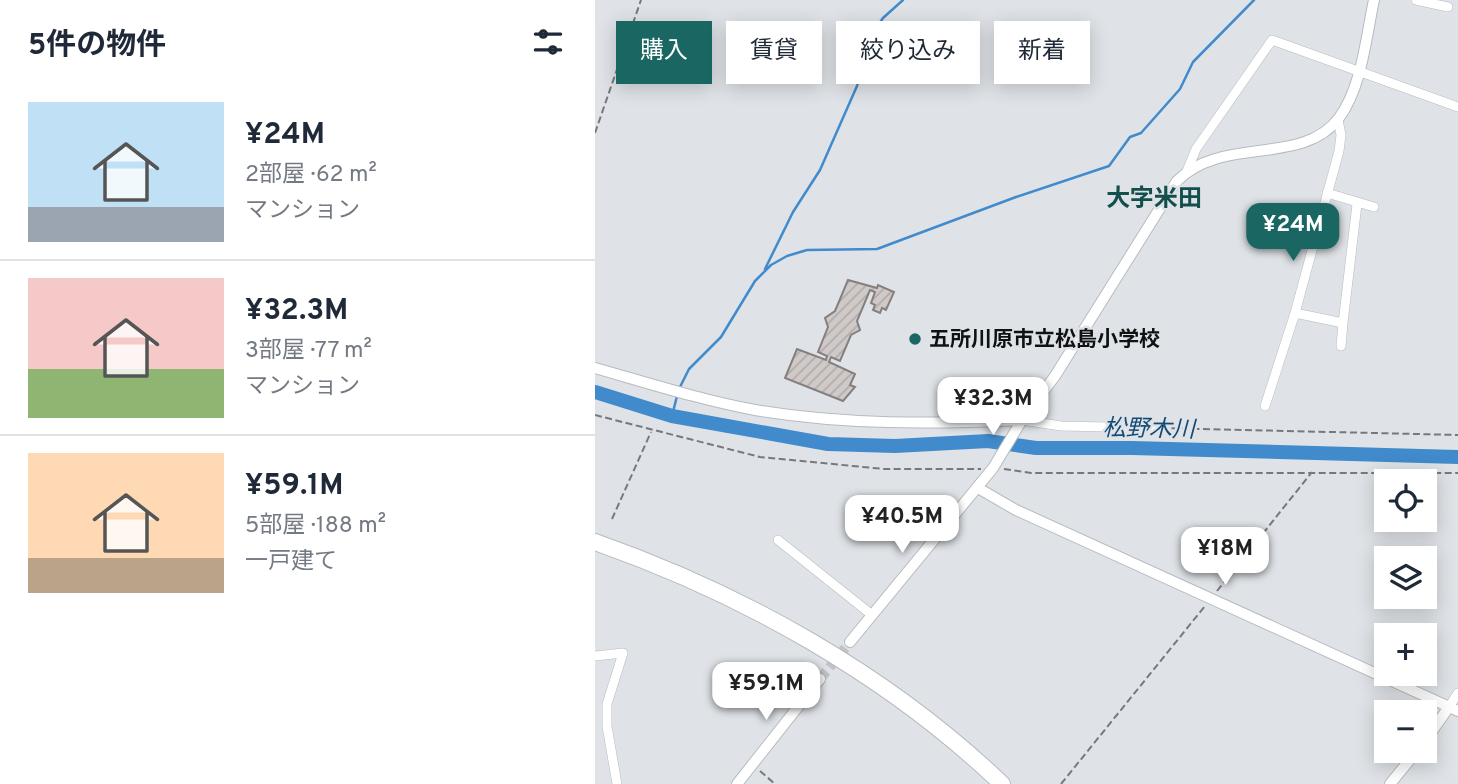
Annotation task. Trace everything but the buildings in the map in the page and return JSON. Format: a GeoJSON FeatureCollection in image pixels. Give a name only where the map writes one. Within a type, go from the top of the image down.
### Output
{"type":"FeatureCollection","features":[{"type":"Feature","properties":{"kind":"highway"},"geometry":{"type":"LineString","coordinates":[[595,534],[646,553],[853,668],[913,710],[1002,784]]}},
{"type":"Feature","properties":{"kind":"highway"},"geometry":{"type":"LineString","coordinates":[[595,542],[717,593]]}},
{"type":"Feature","properties":{"kind":"highway"},"geometry":{"type":"LineString","coordinates":[[595,550],[717,593]]}},
{"type":"Feature","properties":{"kind":"street"},"geometry":{"type":"LineString","coordinates":[[1265,406],[1339,151],[1341,135],[1338,120],[1359,71],[1374,0]]}},
{"type":"Feature","properties":{"kind":"street"},"geometry":{"type":"LineString","coordinates":[[1416,0],[1448,7]]}},
{"type":"Feature","properties":{"kind":"street"},"geometry":{"type":"LineString","coordinates":[[1187,171],[1196,149],[1272,40],[1458,107]]}},
{"type":"Feature","properties":{"kind":"street"},"geometry":{"type":"LineString","coordinates":[[850,642],[995,465],[1019,424],[1055,376],[1168,192],[1187,171],[1215,156],[1293,147],[1338,120]]}},
{"type":"Feature","properties":{"kind":"street"},"geometry":{"type":"LineString","coordinates":[[1327,193],[1374,207]]}},
{"type":"Feature","properties":{"kind":"street"},"geometry":{"type":"LineString","coordinates":[[1341,346],[1357,204]]}},
{"type":"Feature","properties":{"kind":"street"},"geometry":{"type":"LineString","coordinates":[[1294,313],[1343,323]]}},
{"type":"Feature","properties":{"kind":"street"},"geometry":{"type":"LineString","coordinates":[[595,368],[755,410],[845,420],[1153,428]]}},
{"type":"Feature","properties":{"kind":"street"},"geometry":{"type":"LineString","coordinates":[[978,488],[1001,503],[1454,709]]}},
{"type":"Feature","properties":{"kind":"street"},"geometry":{"type":"LineString","coordinates":[[778,540],[872,615]]}},
{"type":"Feature","properties":{"kind":"street"},"geometry":{"type":"LineString","coordinates":[[595,656],[622,653],[607,704],[607,726],[617,784]]}},
{"type":"Feature","properties":{"kind":"street"},"geometry":{"type":"LineString","coordinates":[[737,784],[820,679]]}},
{"type":"Feature","properties":{"kind":"street"},"geometry":{"type":"LineString","coordinates":[[1437,728],[1454,709],[1458,693]]}},
{"type":"Feature","properties":{"kind":"street"},"geometry":{"type":"LineString","coordinates":[[1390,784],[1407,763]]}},
{"type":"Feature","properties":{"kind":"path"},"geometry":{"type":"LineString","coordinates":[[595,133],[641,0]]}},
{"type":"Feature","properties":{"kind":"path"},"geometry":{"type":"LineString","coordinates":[[595,415],[760,457],[828,466],[935,471],[995,465],[1031,473],[1458,473]]}},
{"type":"Feature","properties":{"kind":"path"},"geometry":{"type":"LineString","coordinates":[[1153,428],[1458,435]]}},
{"type":"Feature","properties":{"kind":"path"},"geometry":{"type":"LineString","coordinates":[[612,519],[651,431]]}},
{"type":"Feature","properties":{"kind":"path"},"geometry":{"type":"LineString","coordinates":[[1061,784],[1313,471]]}},
{"type":"Feature","properties":{"kind":"path"},"geometry":{"type":"LineString","coordinates":[[752,765],[775,784]]}},
{"type":"Feature","properties":{"kind":"waterway"},"geometry":{"type":"LineString","coordinates":[[765,269],[793,212],[820,170],[857,86],[873,33],[883,18],[903,0]]}},
{"type":"Feature","properties":{"kind":"waterway"},"geometry":{"type":"LineString","coordinates":[[679,389],[689,369],[721,337],[755,281],[771,265],[787,256],[807,250],[877,249],[1016,197],[1109,166],[1130,137],[1141,133],[1180,89],[1193,62],[1254,0]]}},
{"type":"Feature","properties":{"kind":"waterway","name":"松野木川"},"geometry":{"type":"LineString","coordinates":[[595,392],[672,416],[828,444],[895,446],[988,441],[1036,448],[1458,457]]}},
{"type":"Feature","properties":{"kind":"waterway"},"geometry":{"type":"LineString","coordinates":[[672,416],[677,396]]}},
{"type":"Feature","properties":{"kind":"tunnel"},"geometry":{"type":"LineString","coordinates":[[820,679],[850,642]]}},
{"type":"Feature","properties":{"kind":"place","name":"五所川原市立松島小学校"},"geometry":{"type":"Point","coordinates":[915,339]}},
{"type":"Feature","properties":{"kind":"district","name":"大字米田"},"geometry":{"type":"Point","coordinates":[1154,198]}}]}
